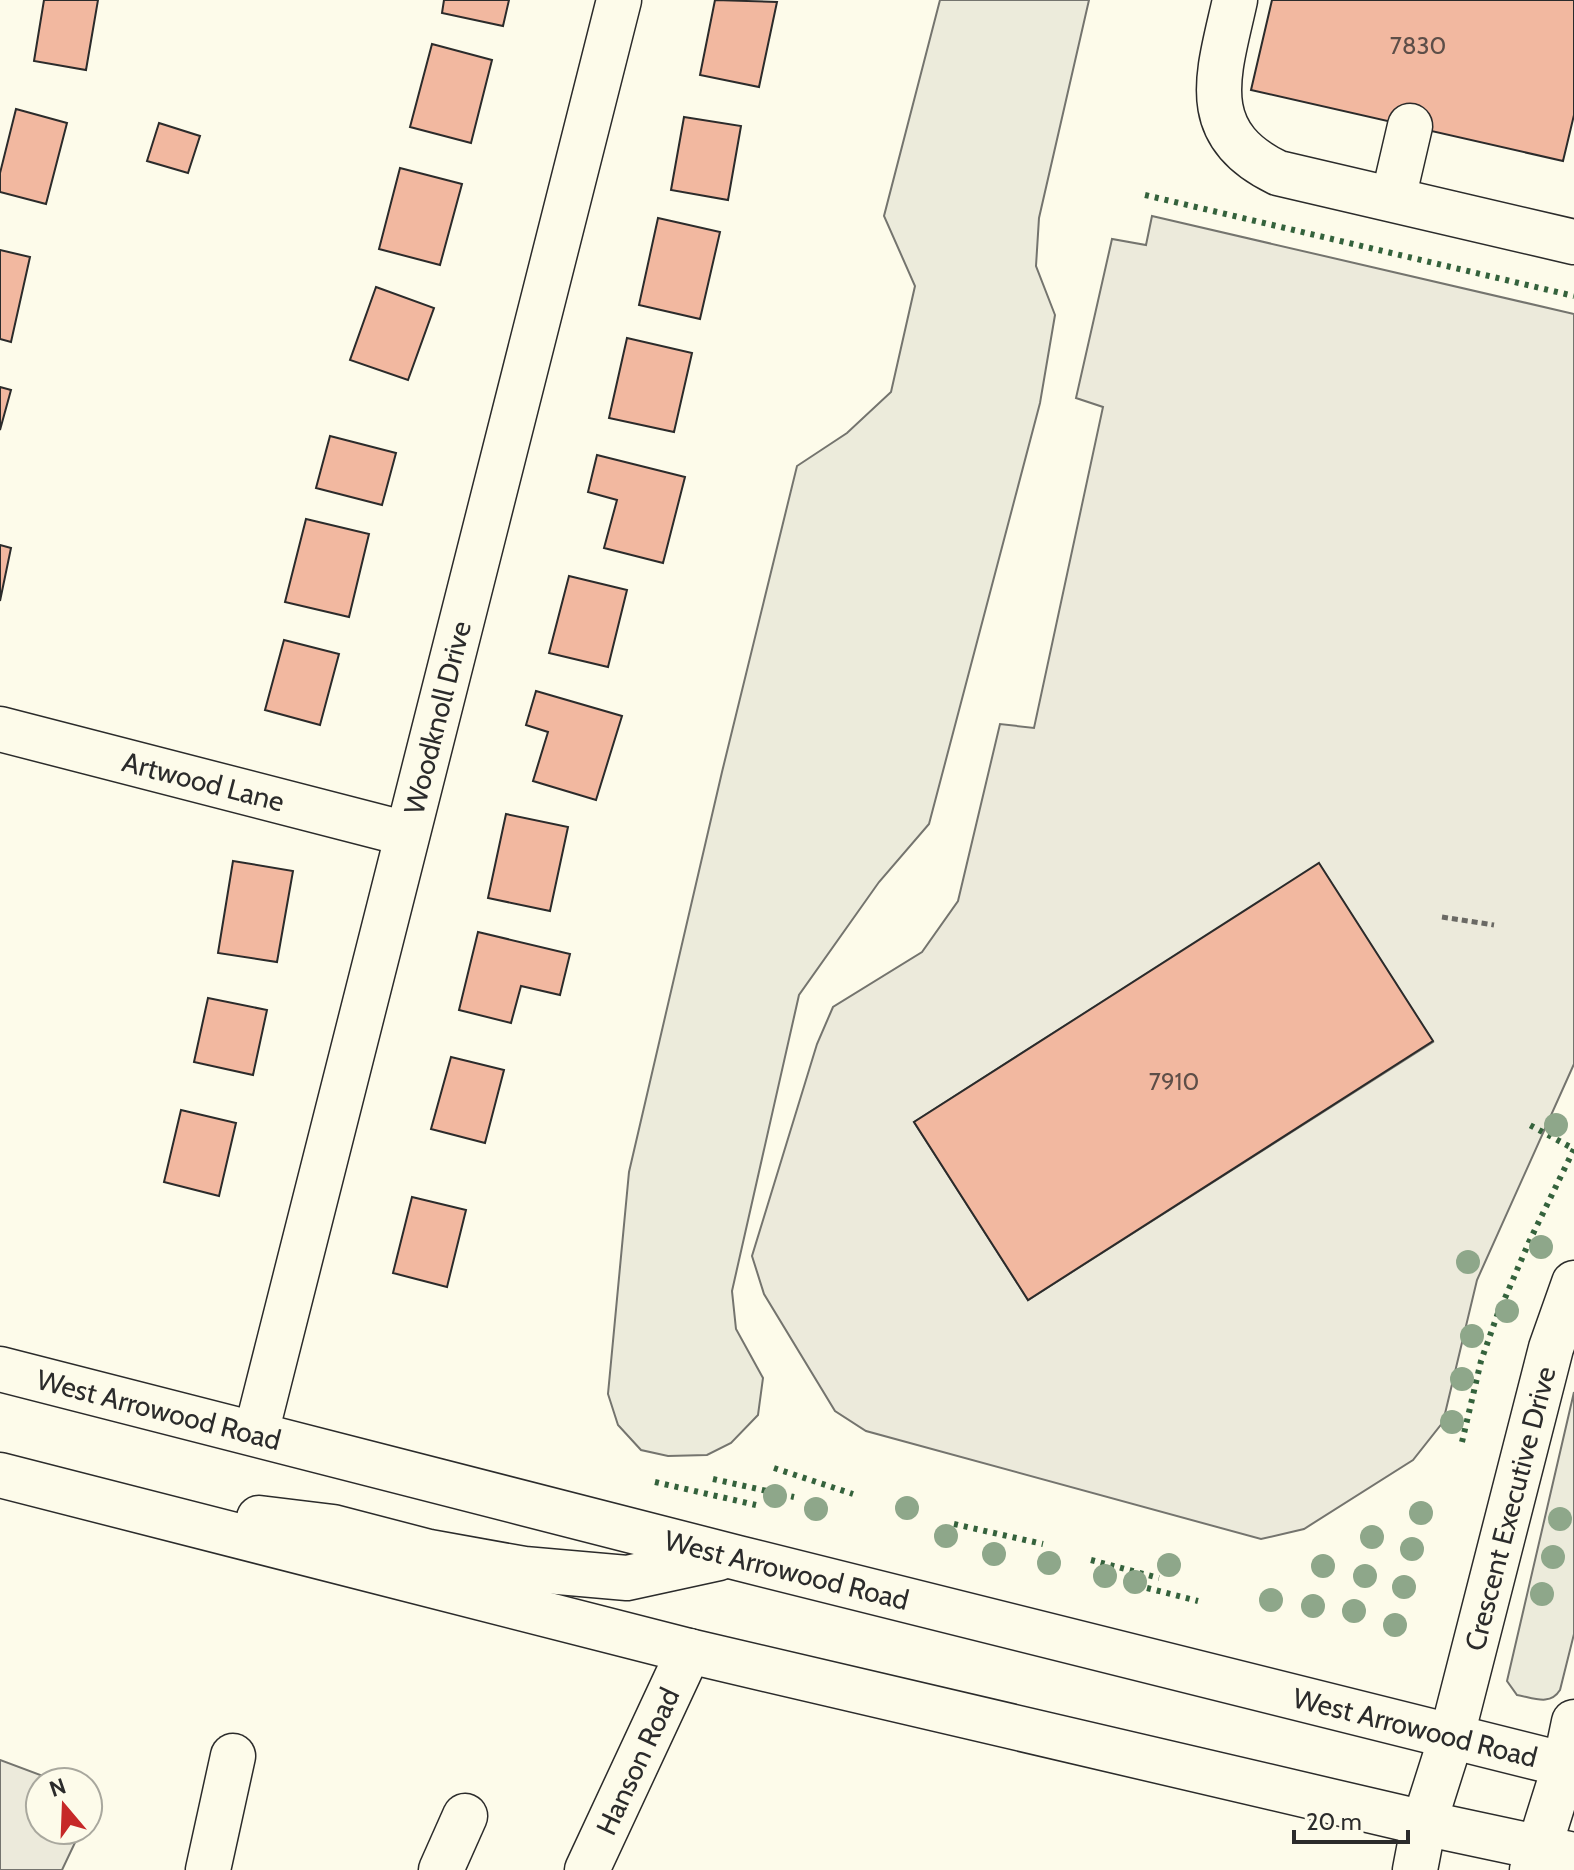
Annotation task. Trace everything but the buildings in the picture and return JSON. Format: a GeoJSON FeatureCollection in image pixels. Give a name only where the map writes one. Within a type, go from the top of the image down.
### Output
{"type":"FeatureCollection","features":[{"type":"Feature","properties":{"kind":"main road","name":"Woodknoll Drive"},"geometry":{"type":"LineString","coordinates":[[256,1433],[619,0]]}},
{"type":"Feature","properties":{"kind":"main road"},"geometry":{"type":"LineString","coordinates":[[1235,0],[1218,89],[1220,114],[1232,138],[1256,162],[1278,173],[1574,242]]}},
{"type":"Feature","properties":{"kind":"main road"},"geometry":{"type":"LineString","coordinates":[[1393,199],[1410,126]]}},
{"type":"Feature","properties":{"kind":"main road","name":"Artwood Lane"},"geometry":{"type":"LineString","coordinates":[[0,729],[407,834]]}},
{"type":"Feature","properties":{"kind":"main road","name":"Crescent Executive Drive"},"geometry":{"type":"LineString","coordinates":[[1415,1870],[1424,1823],[1452,1735],[1551,1348],[1574,1283]]}},
{"type":"Feature","properties":{"kind":"main road","name":"West Arrowood Road"},"geometry":{"type":"LineString","coordinates":[[0,1369],[729,1556],[1570,1766]]}},
{"type":"Feature","properties":{"kind":"main road"},"geometry":{"type":"LineString","coordinates":[[0,1475],[689,1651],[1424,1823],[1548,1857],[1570,1766],[1574,1722]]}},
{"type":"Feature","properties":{"kind":"main road"},"geometry":{"type":"LineString","coordinates":[[231,1534],[260,1517],[333,1527],[429,1552],[524,1569],[627,1578],[729,1556]]}},
{"type":"Feature","properties":{"kind":"main road","name":"Hanson Road"},"geometry":{"type":"LineString","coordinates":[[587,1870],[689,1651]]}},
{"type":"Feature","properties":{"kind":"main road"},"geometry":{"type":"LineString","coordinates":[[208,1870],[233,1756]]}},
{"type":"Feature","properties":{"kind":"main road"},"geometry":{"type":"LineString","coordinates":[[441,1870],[465,1816]]}},
{"type":"Feature","properties":{"kind":"path"},"geometry":{"type":"LineString","coordinates":[[1442,917],[1494,925]]}},
{"type":"Feature","properties":{"kind":"shaded area"},"geometry":{"type":"Polygon","coordinates":[[[940,0],[1089,0],[1039,218],[1036,266],[1055,315],[1040,403],[929,824],[879,882],[799,995],[732,1291],[736,1329],[763,1378],[758,1415],[731,1443],[707,1455],[668,1456],[641,1450],[618,1425],[608,1394],[629,1172],[797,466],[847,433],[891,392],[915,286],[884,216],[940,0]]]}},
{"type":"Feature","properties":{"kind":"shaded area"},"geometry":{"type":"Polygon","coordinates":[[[1152,216],[1574,314],[1574,1064],[1477,1280],[1443,1422],[1413,1460],[1304,1529],[1261,1539],[866,1431],[835,1411],[764,1294],[752,1256],[817,1044],[833,1007],[922,952],[958,901],[1000,724],[1034,728],[1103,407],[1076,398],[1112,239],[1146,245],[1152,216]],[[1319,864],[914,1122],[1028,1300],[1433,1042],[1319,864]]]}},
{"type":"Feature","properties":{"kind":"shaded area"},"geometry":{"type":"Polygon","coordinates":[[[1574,1392],[1574,1634],[1560,1690],[1551,1698],[1541,1700],[1517,1695],[1507,1681],[1574,1392]]]}},
{"type":"Feature","properties":{"kind":"shaded area"},"geometry":{"type":"Polygon","coordinates":[[[0,1760],[24,1769],[24,1846],[73,1846],[62,1870],[0,1870],[0,1760]]]}},
{"type":"Feature","properties":{"kind":"hedge"},"geometry":{"type":"LineString","coordinates":[[1145,195],[1574,296]]}},
{"type":"Feature","properties":{"kind":"hedge"},"geometry":{"type":"LineString","coordinates":[[1505,1298],[1574,1149],[1526,1123]]}},
{"type":"Feature","properties":{"kind":"hedge"},"geometry":{"type":"LineString","coordinates":[[1462,1442],[1481,1361],[1498,1313]]}},
{"type":"Feature","properties":{"kind":"hedge"},"geometry":{"type":"LineString","coordinates":[[774,1468],[853,1494]]}},
{"type":"Feature","properties":{"kind":"hedge"},"geometry":{"type":"LineString","coordinates":[[713,1479],[794,1497]]}},
{"type":"Feature","properties":{"kind":"hedge"},"geometry":{"type":"LineString","coordinates":[[655,1482],[756,1505]]}},
{"type":"Feature","properties":{"kind":"hedge"},"geometry":{"type":"LineString","coordinates":[[954,1524],[1043,1544]]}},
{"type":"Feature","properties":{"kind":"hedge"},"geometry":{"type":"LineString","coordinates":[[1091,1560],[1159,1578]]}},
{"type":"Feature","properties":{"kind":"hedge"},"geometry":{"type":"LineString","coordinates":[[1147,1588],[1198,1601]]}}]}
